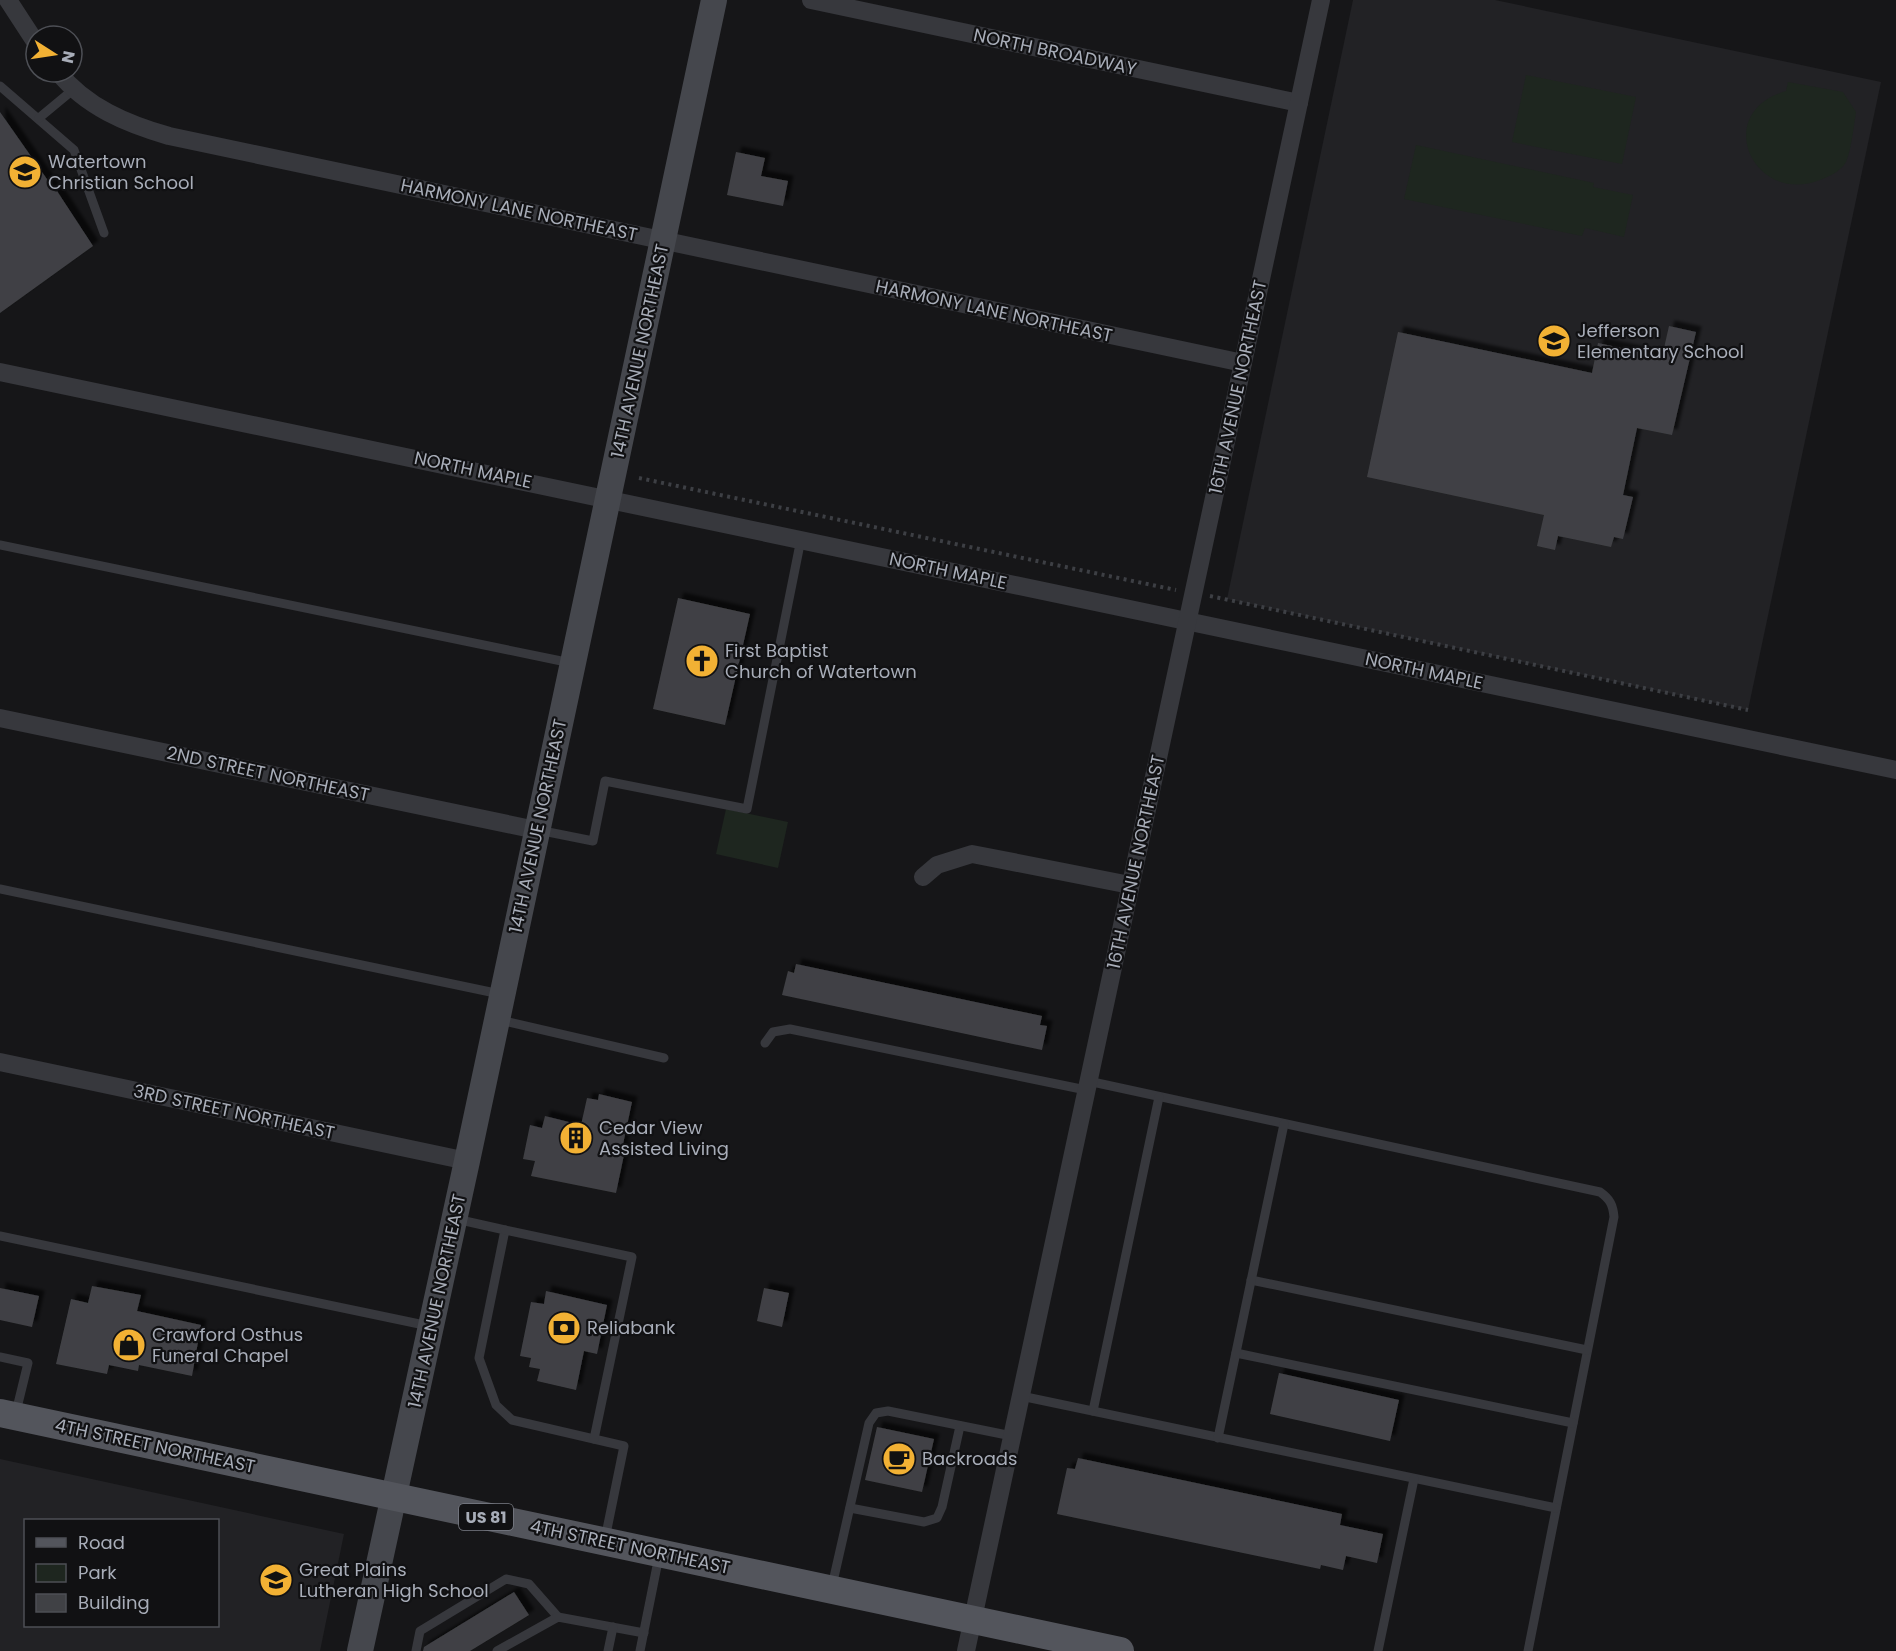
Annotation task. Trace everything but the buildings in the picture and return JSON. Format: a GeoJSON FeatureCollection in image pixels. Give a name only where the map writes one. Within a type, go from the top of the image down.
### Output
{"type":"FeatureCollection","features":[{"type":"Feature","properties":{"kind":"main road","name":"14TH AVENUE NORTHEAST"},"geometry":{"type":"LineString","coordinates":[[360,1651],[455,1219],[714,0]]}},
{"type":"Feature","properties":{"kind":"main road","name":"4TH STREET NORTHEAST"},"geometry":{"type":"LineString","coordinates":[[8,1415],[1120,1651]]}},
{"type":"Feature","properties":{"kind":"street"},"geometry":{"type":"LineString","coordinates":[[8,0],[24,25]]}},
{"type":"Feature","properties":{"kind":"street","name":"NORTH BROADWAY"},"geometry":{"type":"LineString","coordinates":[[811,0],[1299,103]]}},
{"type":"Feature","properties":{"kind":"street","name":"16TH AVENUE NORTHEAST"},"geometry":{"type":"LineString","coordinates":[[966,1651],[1321,0]]}},
{"type":"Feature","properties":{"kind":"street","name":"HARMONY LANE NORTHEAST"},"geometry":{"type":"LineString","coordinates":[[70,84],[82,96],[109,114],[140,128],[169,136],[1243,363]]}},
{"type":"Feature","properties":{"kind":"street","name":"NORTH MAPLE"},"geometry":{"type":"LineString","coordinates":[[0,372],[1896,770]]}},
{"type":"Feature","properties":{"kind":"street","name":"2ND STREET NORTHEAST"},"geometry":{"type":"LineString","coordinates":[[0,718],[536,830]]}},
{"type":"Feature","properties":{"kind":"street"},"geometry":{"type":"LineString","coordinates":[[923,878],[937,865],[972,854],[1130,885]]}},
{"type":"Feature","properties":{"kind":"street","name":"3RD STREET NORTHEAST"},"geometry":{"type":"LineString","coordinates":[[0,1062],[467,1161]]}},
{"type":"Feature","properties":{"kind":"lane"},"geometry":{"type":"LineString","coordinates":[[0,86],[74,150],[104,233]]}},
{"type":"Feature","properties":{"kind":"lane"},"geometry":{"type":"LineString","coordinates":[[39,118],[75,89]]}},
{"type":"Feature","properties":{"kind":"lane"},"geometry":{"type":"LineString","coordinates":[[536,830],[593,841],[605,781],[747,809],[801,539]]}},
{"type":"Feature","properties":{"kind":"lane"},"geometry":{"type":"LineString","coordinates":[[0,545],[573,664]]}},
{"type":"Feature","properties":{"kind":"lane"},"geometry":{"type":"LineString","coordinates":[[0,889],[502,994]]}},
{"type":"Feature","properties":{"kind":"lane"},"geometry":{"type":"LineString","coordinates":[[497,1019],[664,1058]]}},
{"type":"Feature","properties":{"kind":"lane"},"geometry":{"type":"LineString","coordinates":[[765,1043],[773,1032],[790,1029],[1087,1086],[1159,1097],[1600,1192],[1608,1198],[1613,1206],[1614,1217],[1528,1651]]}},
{"type":"Feature","properties":{"kind":"lane"},"geometry":{"type":"LineString","coordinates":[[1093,1412],[1159,1097]]}},
{"type":"Feature","properties":{"kind":"lane"},"geometry":{"type":"LineString","coordinates":[[1218,1437],[1284,1124]]}},
{"type":"Feature","properties":{"kind":"lane"},"geometry":{"type":"LineString","coordinates":[[455,1219],[632,1257],[594,1439]]}},
{"type":"Feature","properties":{"kind":"lane"},"geometry":{"type":"LineString","coordinates":[[505,1230],[480,1358],[496,1405],[512,1420],[624,1446],[604,1542]]}},
{"type":"Feature","properties":{"kind":"lane"},"geometry":{"type":"LineString","coordinates":[[0,1236],[431,1326]]}},
{"type":"Feature","properties":{"kind":"lane"},"geometry":{"type":"LineString","coordinates":[[1251,1280],[1587,1350]]}},
{"type":"Feature","properties":{"kind":"lane"},"geometry":{"type":"LineString","coordinates":[[1236,1353],[1573,1424]]}},
{"type":"Feature","properties":{"kind":"lane"},"geometry":{"type":"LineString","coordinates":[[0,1357],[28,1363],[8,1415]]}},
{"type":"Feature","properties":{"kind":"lane"},"geometry":{"type":"LineString","coordinates":[[1021,1396],[1556,1508]]}},
{"type":"Feature","properties":{"kind":"lane"},"geometry":{"type":"LineString","coordinates":[[831,1590],[869,1423],[876,1413],[888,1411],[1012,1437]]}},
{"type":"Feature","properties":{"kind":"lane"},"geometry":{"type":"LineString","coordinates":[[850,1509],[924,1522],[937,1518],[942,1506],[960,1426]]}},
{"type":"Feature","properties":{"kind":"lane"},"geometry":{"type":"LineString","coordinates":[[1378,1651],[1414,1479]]}},
{"type":"Feature","properties":{"kind":"lane"},"geometry":{"type":"LineString","coordinates":[[640,1651],[660,1554]]}},
{"type":"Feature","properties":{"kind":"lane"},"geometry":{"type":"LineString","coordinates":[[416,1651],[420,1631],[506,1579],[529,1584],[558,1617],[644,1633]]}},
{"type":"Feature","properties":{"kind":"lane"},"geometry":{"type":"LineString","coordinates":[[497,1651],[558,1617]]}},
{"type":"Feature","properties":{"kind":"lane"},"geometry":{"type":"LineString","coordinates":[[608,1651],[613,1627]]}},
{"type":"Feature","properties":{"kind":"path"},"geometry":{"type":"LineString","coordinates":[[639,478],[1038,559],[1748,710]]}},
{"type":"Feature","properties":{"kind":"shaded area","name":"Jefferson Elementary School"},"geometry":{"type":"Polygon","coordinates":[[[1353,0],[1495,0],[1881,82],[1748,710],[1227,599],[1353,0]]]}},
{"type":"Feature","properties":{"kind":"shaded area","name":"Great Plains Lutheran High School"},"geometry":{"type":"Polygon","coordinates":[[[0,1459],[344,1534],[320,1651],[0,1651],[0,1459]]]}},
{"type":"Feature","properties":{"kind":"green space"},"geometry":{"type":"Polygon","coordinates":[[[1526,75],[1636,97],[1622,164],[1512,142],[1526,75]]]}},
{"type":"Feature","properties":{"kind":"green space"},"geometry":{"type":"Polygon","coordinates":[[[1788,82],[1843,92],[1856,112],[1851,145],[1844,165],[1838,171],[1820,180],[1796,185],[1776,180],[1760,169],[1750,153],[1746,135],[1750,117],[1763,102],[1786,91],[1788,82]]]}},
{"type":"Feature","properties":{"kind":"green space"},"geometry":{"type":"Polygon","coordinates":[[[1416,145],[1594,183],[1593,187],[1633,195],[1624,237],[1585,228],[1582,236],[1404,199],[1416,145]]]}},
{"type":"Feature","properties":{"kind":"green space"},"geometry":{"type":"Polygon","coordinates":[[[726,809],[788,822],[778,868],[716,854],[726,809]]]}},
{"type":"Feature","properties":{"kind":"place","name":"Watertown Christian School"},"geometry":{"type":"Point","coordinates":[25,172]}},
{"type":"Feature","properties":{"kind":"place","name":"Jefferson Elementary School"},"geometry":{"type":"Point","coordinates":[1554,341]}},
{"type":"Feature","properties":{"kind":"place","name":"First Baptist Church of Watertown"},"geometry":{"type":"Point","coordinates":[702,661]}},
{"type":"Feature","properties":{"kind":"place","name":"Cedar View Assisted Living"},"geometry":{"type":"Point","coordinates":[576,1138]}},
{"type":"Feature","properties":{"kind":"place","name":"Reliabank"},"geometry":{"type":"Point","coordinates":[564,1328]}},
{"type":"Feature","properties":{"kind":"place","name":"Crawford Osthus Funeral Chapel"},"geometry":{"type":"Point","coordinates":[129,1345]}},
{"type":"Feature","properties":{"kind":"place","name":"Backroads"},"geometry":{"type":"Point","coordinates":[899,1459]}},
{"type":"Feature","properties":{"kind":"place","name":"Great Plains Lutheran High School"},"geometry":{"type":"Point","coordinates":[276,1580]}}]}
